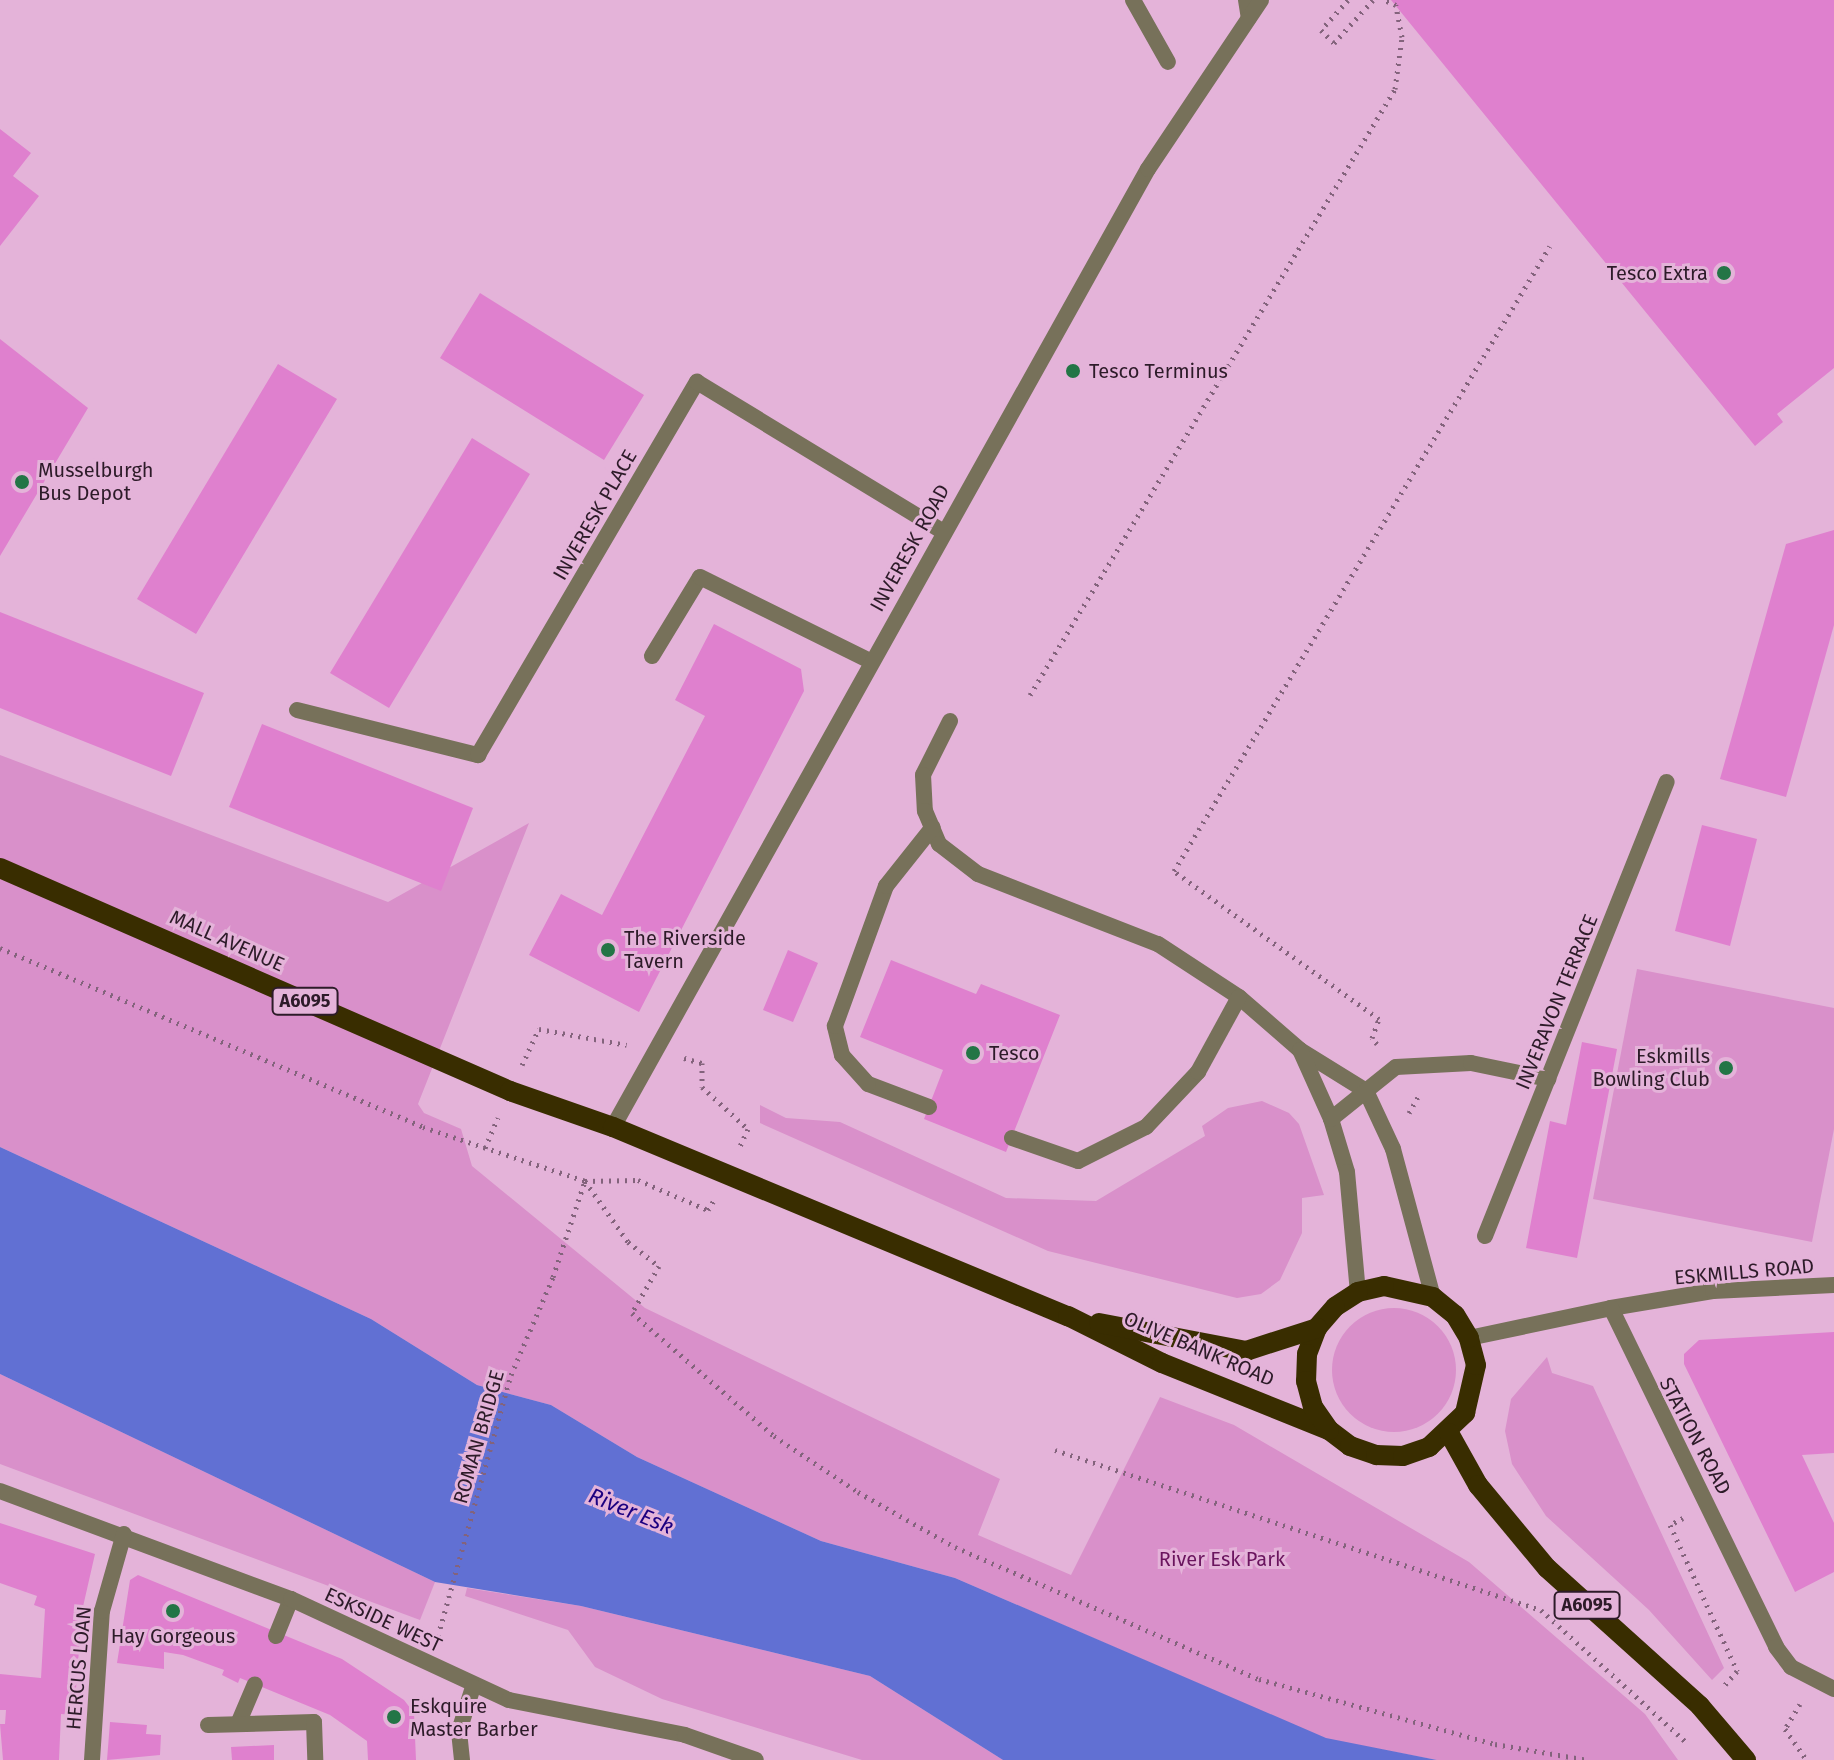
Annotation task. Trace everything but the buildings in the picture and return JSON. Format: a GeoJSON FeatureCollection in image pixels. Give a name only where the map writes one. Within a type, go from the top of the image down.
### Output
{"type":"FeatureCollection","features":[{"type":"Feature","properties":{"kind":"main road","name":"MALL AVENUE"},"geometry":{"type":"LineString","coordinates":[[0,868],[510,1091],[613,1127]]}},
{"type":"Feature","properties":{"kind":"main road","name":"A6095"},"geometry":{"type":"LineString","coordinates":[[613,1127],[1068,1316]]}},
{"type":"Feature","properties":{"kind":"main road"},"geometry":{"type":"LineString","coordinates":[[1358,1292],[1384,1286],[1433,1297],[1455,1315],[1469,1338],[1476,1365],[1474,1390],[1449,1433]]}},
{"type":"Feature","properties":{"kind":"main road","name":"OLIVE BANK ROAD"},"geometry":{"type":"LineString","coordinates":[[1329,1430],[1313,1407],[1306,1381],[1307,1354],[1317,1328],[1335,1307],[1358,1292]]}},
{"type":"Feature","properties":{"kind":"main road","name":"OLIVE BANK ROAD"},"geometry":{"type":"LineString","coordinates":[[1068,1316],[1246,1351],[1317,1328]]}},
{"type":"Feature","properties":{"kind":"main road","name":"OLIVE BANK ROAD"},"geometry":{"type":"LineString","coordinates":[[1068,1316],[1162,1363],[1329,1430],[1350,1446],[1376,1455],[1403,1456],[1449,1433]]}},
{"type":"Feature","properties":{"kind":"main road","name":"A6095"},"geometry":{"type":"LineString","coordinates":[[1449,1433],[1478,1485],[1547,1568],[1700,1706],[1746,1760]]}},
{"type":"Feature","properties":{"kind":"street"},"geometry":{"type":"LineString","coordinates":[[1133,0],[1168,62]]}},
{"type":"Feature","properties":{"kind":"street"},"geometry":{"type":"LineString","coordinates":[[1246,0],[1249,18]]}},
{"type":"Feature","properties":{"kind":"street","name":"INVERESK ROAD"},"geometry":{"type":"LineString","coordinates":[[613,1127],[942,531],[1148,169],[1261,0]]}},
{"type":"Feature","properties":{"kind":"street","name":"INVERESK PLACE"},"geometry":{"type":"LineString","coordinates":[[297,710],[478,755],[697,382],[942,531]]}},
{"type":"Feature","properties":{"kind":"street"},"geometry":{"type":"LineString","coordinates":[[652,656],[700,577],[870,661]]}},
{"type":"Feature","properties":{"kind":"street"},"geometry":{"type":"LineString","coordinates":[[950,721],[923,775],[925,811],[939,844],[978,874],[1158,944],[1239,997],[1300,1050],[1366,1091],[1393,1149],[1433,1297]]}},
{"type":"Feature","properties":{"kind":"street","name":"INVERAVON TERRACE"},"geometry":{"type":"LineString","coordinates":[[1485,1236],[1667,782]]}},
{"type":"Feature","properties":{"kind":"street"},"geometry":{"type":"LineString","coordinates":[[929,1107],[868,1084],[842,1055],[835,1026],[886,886],[933,827]]}},
{"type":"Feature","properties":{"kind":"street"},"geometry":{"type":"LineString","coordinates":[[1012,1138],[1078,1161],[1146,1127],[1198,1072],[1239,997]]}},
{"type":"Feature","properties":{"kind":"street"},"geometry":{"type":"LineString","coordinates":[[1300,1050],[1331,1119],[1347,1172],[1358,1292]]}},
{"type":"Feature","properties":{"kind":"street"},"geometry":{"type":"LineString","coordinates":[[1331,1119],[1396,1067],[1471,1063],[1548,1079]]}},
{"type":"Feature","properties":{"kind":"street","name":"ESKMILLS ROAD"},"geometry":{"type":"LineString","coordinates":[[1611,1308],[1713,1291],[1834,1285]]}},
{"type":"Feature","properties":{"kind":"street"},"geometry":{"type":"LineString","coordinates":[[1469,1338],[1611,1308]]}},
{"type":"Feature","properties":{"kind":"street","name":"STATION ROAD"},"geometry":{"type":"LineString","coordinates":[[1611,1308],[1620,1336],[1708,1503],[1776,1647],[1791,1667],[1834,1689]]}},
{"type":"Feature","properties":{"kind":"street","name":"ESKSIDE WEST"},"geometry":{"type":"LineString","coordinates":[[0,1491],[124,1534],[291,1599],[473,1687],[557,1712],[685,1735],[756,1760]]}},
{"type":"Feature","properties":{"kind":"street","name":"HERCUS LOAN"},"geometry":{"type":"LineString","coordinates":[[92,1760],[102,1611],[124,1534]]}},
{"type":"Feature","properties":{"kind":"street"},"geometry":{"type":"LineString","coordinates":[[276,1636],[291,1599]]}},
{"type":"Feature","properties":{"kind":"street"},"geometry":{"type":"LineString","coordinates":[[238,1724],[255,1684]]}},
{"type":"Feature","properties":{"kind":"street"},"geometry":{"type":"LineString","coordinates":[[462,1760],[459,1731],[473,1687]]}},
{"type":"Feature","properties":{"kind":"street"},"geometry":{"type":"LineString","coordinates":[[208,1725],[314,1722],[315,1760]]}},
{"type":"Feature","properties":{"kind":"path"},"geometry":{"type":"LineString","coordinates":[[1348,0],[1321,30],[1334,43],[1373,0]]}},
{"type":"Feature","properties":{"kind":"path"},"geometry":{"type":"LineString","coordinates":[[1030,695],[1395,89],[1402,37],[1396,5],[1385,0]]}},
{"type":"Feature","properties":{"kind":"path"},"geometry":{"type":"LineString","coordinates":[[1410,1124],[1408,1115],[1421,1097],[1372,1038],[1379,1019],[1174,871],[1550,246]]}},
{"type":"Feature","properties":{"kind":"path"},"geometry":{"type":"LineString","coordinates":[[0,948],[423,1127],[585,1181],[628,1242],[659,1266],[632,1313],[774,1436],[858,1492],[955,1547],[1259,1679],[1495,1744],[1588,1760]]}},
{"type":"Feature","properties":{"kind":"path","name":"ROMAN BRIDGE"},"geometry":{"type":"LineString","coordinates":[[448,1610],[511,1375],[553,1277],[585,1181]]}},
{"type":"Feature","properties":{"kind":"path"},"geometry":{"type":"LineString","coordinates":[[1055,1450],[1541,1610],[1694,1750]]}},
{"type":"Feature","properties":{"kind":"path"},"geometry":{"type":"LineString","coordinates":[[1673,1730],[1737,1671],[1670,1525],[1708,1503]]}},
{"type":"Feature","properties":{"kind":"path"},"geometry":{"type":"LineString","coordinates":[[1785,1729],[1807,1760]]}},
{"type":"Feature","properties":{"kind":"green space","name":"River Esk Park"},"geometry":{"type":"Polygon","coordinates":[[[0,755],[388,902],[529,823],[418,1104],[424,1113],[461,1129],[472,1166],[645,1308],[1000,1479],[978,1535],[1071,1575],[1160,1397],[1234,1425],[1469,1562],[1645,1714],[1678,1760],[1437,1760],[1326,1739],[955,1578],[821,1541],[637,1457],[551,1405],[477,1385],[371,1319],[0,1147],[0,755]]]}},
{"type":"Feature","properties":{"kind":"green space","name":"Eskmills Bowling Club"},"geometry":{"type":"Polygon","coordinates":[[[1637,969],[1834,1008],[1834,1129],[1812,1242],[1593,1199],[1637,969]]]}},
{"type":"Feature","properties":{"kind":"green space"},"geometry":{"type":"Polygon","coordinates":[[[1262,1101],[1289,1113],[1299,1124],[1324,1195],[1302,1198],[1302,1233],[1280,1280],[1261,1294],[1237,1298],[1048,1251],[760,1123],[760,1105],[786,1118],[840,1122],[1006,1198],[1096,1201],[1205,1136],[1202,1126],[1228,1108],[1262,1101]]]}},
{"type":"Feature","properties":{"kind":"green space"},"geometry":{"type":"Polygon","coordinates":[[[1394,1308],[1418,1312],[1438,1326],[1452,1346],[1456,1370],[1452,1394],[1438,1414],[1418,1428],[1394,1432],[1370,1428],[1350,1414],[1336,1394],[1332,1370],[1336,1346],[1350,1326],[1370,1312],[1394,1308]]]}},
{"type":"Feature","properties":{"kind":"green space"},"geometry":{"type":"Polygon","coordinates":[[[1547,1357],[1552,1373],[1593,1386],[1724,1668],[1712,1680],[1649,1610],[1546,1516],[1512,1464],[1505,1431],[1511,1399],[1547,1357]]]}},
{"type":"Feature","properties":{"kind":"green space"},"geometry":{"type":"Polygon","coordinates":[[[0,1374],[435,1582],[420,1620],[0,1464],[0,1374]]]}},
{"type":"Feature","properties":{"kind":"green space"},"geometry":{"type":"Polygon","coordinates":[[[467,1588],[581,1606],[870,1676],[1003,1760],[862,1760],[662,1699],[595,1667],[568,1630],[465,1596],[467,1588]]]}},
{"type":"Feature","properties":{"kind":"water","name":"River Esk"},"geometry":{"type":"Polygon","coordinates":[[[0,1147],[371,1319],[477,1385],[551,1405],[637,1457],[821,1541],[955,1578],[1326,1738],[1437,1760],[1003,1760],[870,1676],[581,1606],[435,1582],[0,1374],[0,1147]]]}},
{"type":"Feature","properties":{"kind":"place","name":"Tesco Extra"},"geometry":{"type":"Point","coordinates":[1724,273]}},
{"type":"Feature","properties":{"kind":"place","name":"Tesco Terminus"},"geometry":{"type":"Point","coordinates":[1073,371]}},
{"type":"Feature","properties":{"kind":"place","name":"Musselburgh Bus Depot"},"geometry":{"type":"Point","coordinates":[22,482]}},
{"type":"Feature","properties":{"kind":"place","name":"The Riverside Tavern"},"geometry":{"type":"Point","coordinates":[608,950]}},
{"type":"Feature","properties":{"kind":"place","name":"Tesco"},"geometry":{"type":"Point","coordinates":[973,1053]}},
{"type":"Feature","properties":{"kind":"place","name":"Eskmills Bowling Club"},"geometry":{"type":"Point","coordinates":[1726,1068]}},
{"type":"Feature","properties":{"kind":"place","name":"Hay Gorgeous"},"geometry":{"type":"Point","coordinates":[173,1611]}},
{"type":"Feature","properties":{"kind":"place","name":"Eskquire Master Barber"},"geometry":{"type":"Point","coordinates":[394,1717]}}]}
